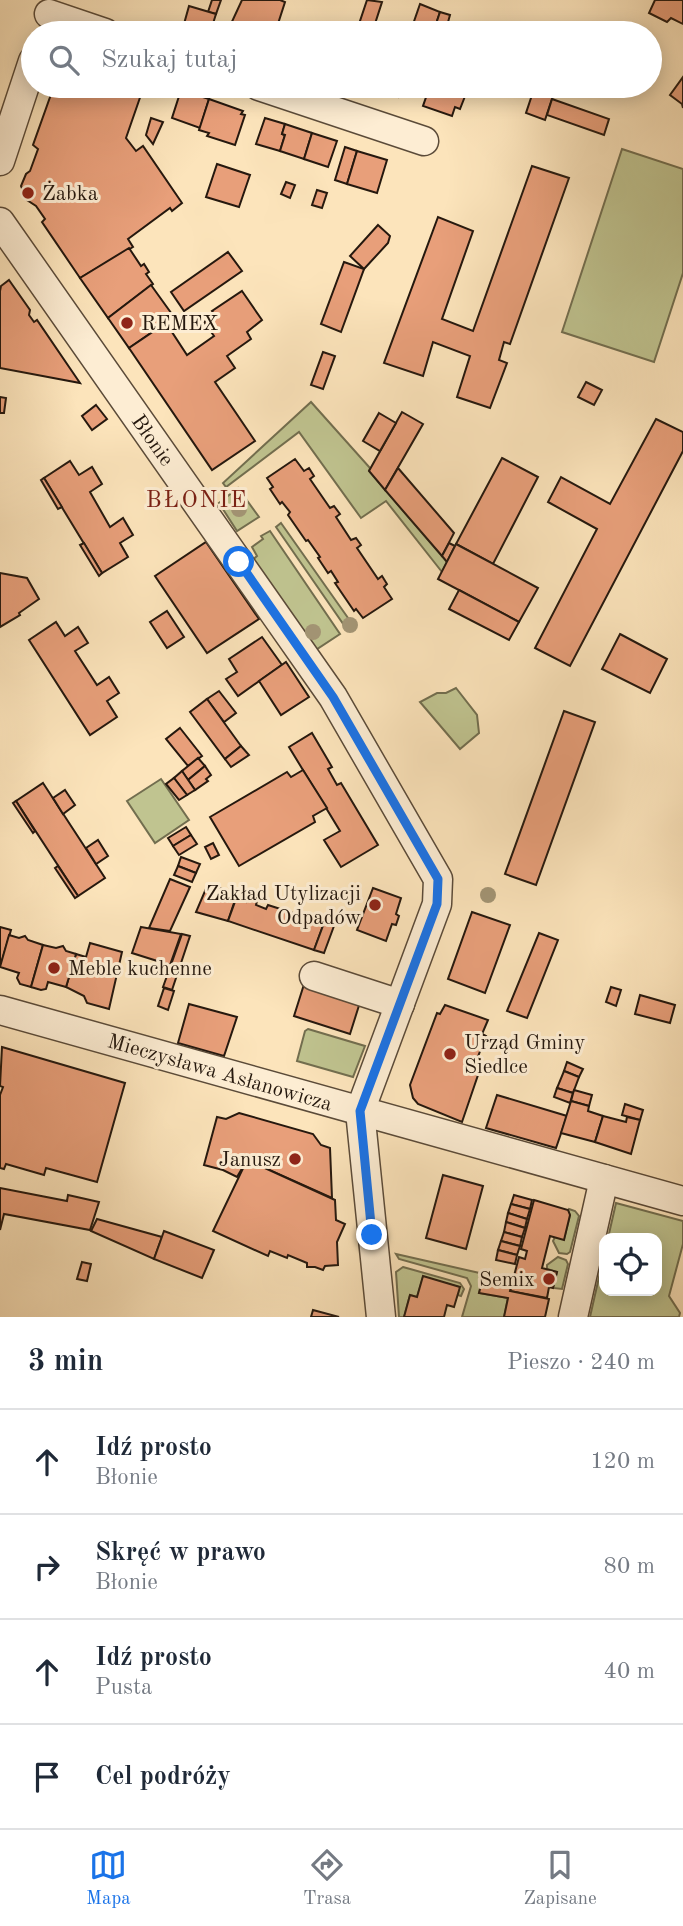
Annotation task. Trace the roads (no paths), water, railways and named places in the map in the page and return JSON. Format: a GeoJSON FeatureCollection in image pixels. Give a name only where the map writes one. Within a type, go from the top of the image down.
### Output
{"type":"FeatureCollection","features":[{"type":"Feature","properties":{"kind":"street"},"geometry":{"type":"LineString","coordinates":[[0,161],[21,97]]}},
{"type":"Feature","properties":{"kind":"street"},"geometry":{"type":"LineString","coordinates":[[295,98],[424,141]]}},
{"type":"Feature","properties":{"kind":"street","name":"Błonie"},"geometry":{"type":"LineString","coordinates":[[0,222],[333,697],[438,879],[437,904],[360,1111]]}},
{"type":"Feature","properties":{"kind":"street"},"geometry":{"type":"LineString","coordinates":[[314,976],[400,1004]]}},
{"type":"Feature","properties":{"kind":"street","name":"Mieczysława Asłanowicza"},"geometry":{"type":"LineString","coordinates":[[0,1010],[683,1201]]}},
{"type":"Feature","properties":{"kind":"street"},"geometry":{"type":"LineString","coordinates":[[360,1111],[381,1317]]}},
{"type":"Feature","properties":{"kind":"street"},"geometry":{"type":"LineString","coordinates":[[573,1317],[604,1179]]}},
{"type":"Feature","properties":{"kind":"place","name":"Żabka"},"geometry":{"type":"Point","coordinates":[28,193]}},
{"type":"Feature","properties":{"kind":"place","name":"REMEX"},"geometry":{"type":"Point","coordinates":[127,323]}},
{"type":"Feature","properties":{"kind":"place","name":"Zakład Utylizacji Odpadów"},"geometry":{"type":"Point","coordinates":[375,905]}},
{"type":"Feature","properties":{"kind":"place","name":"Meble kuchenne"},"geometry":{"type":"Point","coordinates":[54,968]}},
{"type":"Feature","properties":{"kind":"place","name":"Urząd Gminy Siedlce"},"geometry":{"type":"Point","coordinates":[450,1054]}},
{"type":"Feature","properties":{"kind":"place","name":"Janusz"},"geometry":{"type":"Point","coordinates":[295,1159]}},
{"type":"Feature","properties":{"kind":"place","name":"Semix"},"geometry":{"type":"Point","coordinates":[549,1279]}},
{"type":"Feature","properties":{"kind":"district","name":"BŁONIE"},"geometry":{"type":"Point","coordinates":[197,499]}}]}
